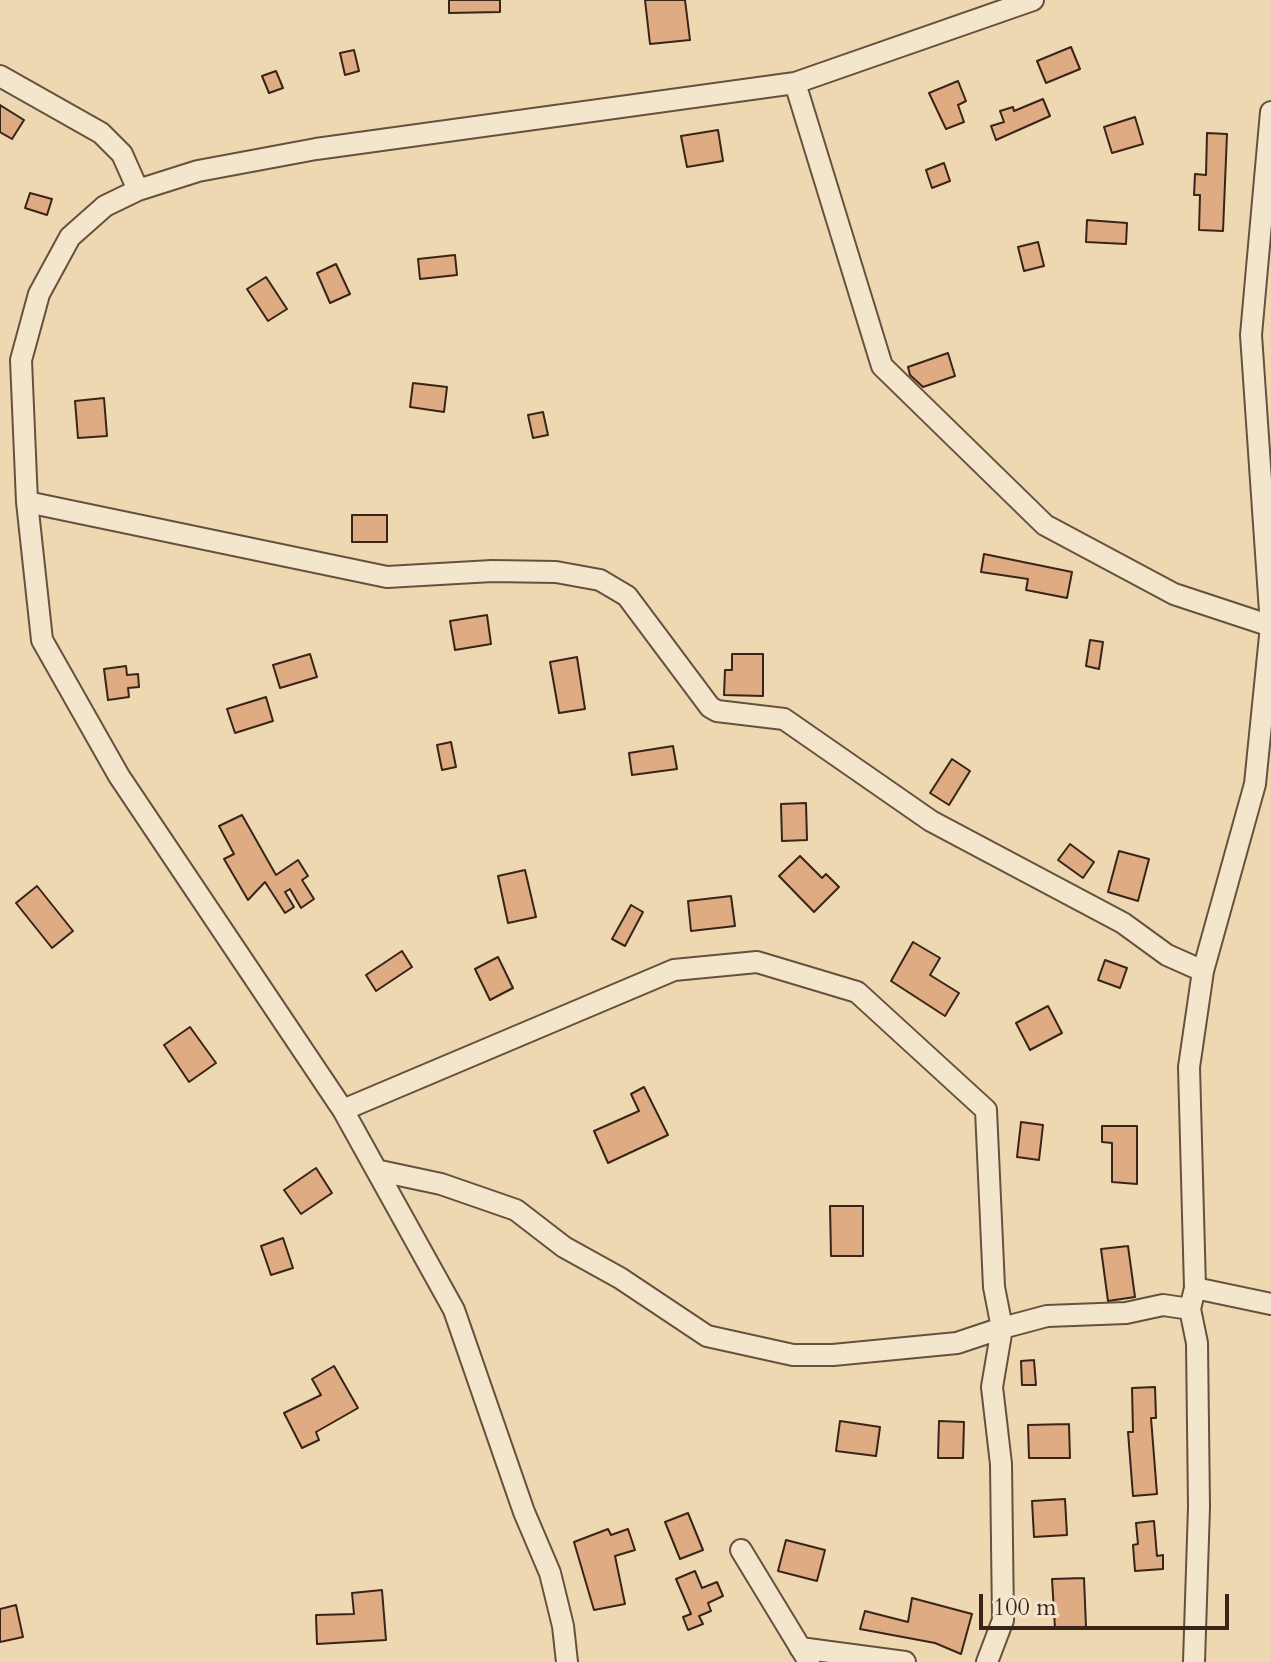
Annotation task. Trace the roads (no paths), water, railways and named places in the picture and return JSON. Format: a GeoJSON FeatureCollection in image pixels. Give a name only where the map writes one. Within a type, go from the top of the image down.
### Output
{"type":"FeatureCollection","features":[{"type":"Feature","properties":{"kind":"street"},"geometry":{"type":"LineString","coordinates":[[567,1662],[563,1626],[550,1573],[524,1512],[454,1310],[380,1171],[343,1110],[119,776],[42,640],[27,502],[21,360],[39,294],[70,237],[105,206],[138,190],[198,171],[316,149],[795,83],[1033,0]]}},
{"type":"Feature","properties":{"kind":"street"},"geometry":{"type":"LineString","coordinates":[[0,76],[101,133],[122,154],[138,190]]}},
{"type":"Feature","properties":{"kind":"street"},"geometry":{"type":"LineString","coordinates":[[795,83],[882,366],[1045,525],[1174,594],[1271,626]]}},
{"type":"Feature","properties":{"kind":"street"},"geometry":{"type":"LineString","coordinates":[[1194,1662],[1199,1507],[1197,1343],[1190,1309],[1195,1288],[1189,1067],[1203,971],[1255,784],[1271,626],[1251,335],[1271,112]]}},
{"type":"Feature","properties":{"kind":"street"},"geometry":{"type":"LineString","coordinates":[[27,502],[387,577],[492,571],[556,572],[600,580],[627,596],[710,707],[717,711],[784,719],[931,821],[1123,923],[1167,955],[1203,971]]}},
{"type":"Feature","properties":{"kind":"street"},"geometry":{"type":"LineString","coordinates":[[343,1110],[674,970],[757,962],[857,992],[986,1110],[994,1287],[1002,1328],[992,1387],[1001,1464],[1003,1620],[987,1662]]}},
{"type":"Feature","properties":{"kind":"street"},"geometry":{"type":"LineString","coordinates":[[380,1171],[441,1184],[516,1210],[564,1247],[620,1278],[707,1336],[793,1355],[833,1355],[957,1343],[1047,1316],[1126,1313],[1163,1305],[1190,1309]]}},
{"type":"Feature","properties":{"kind":"street"},"geometry":{"type":"LineString","coordinates":[[1195,1288],[1271,1304]]}},
{"type":"Feature","properties":{"kind":"street"},"geometry":{"type":"LineString","coordinates":[[741,1550],[804,1655],[905,1662]]}}]}
